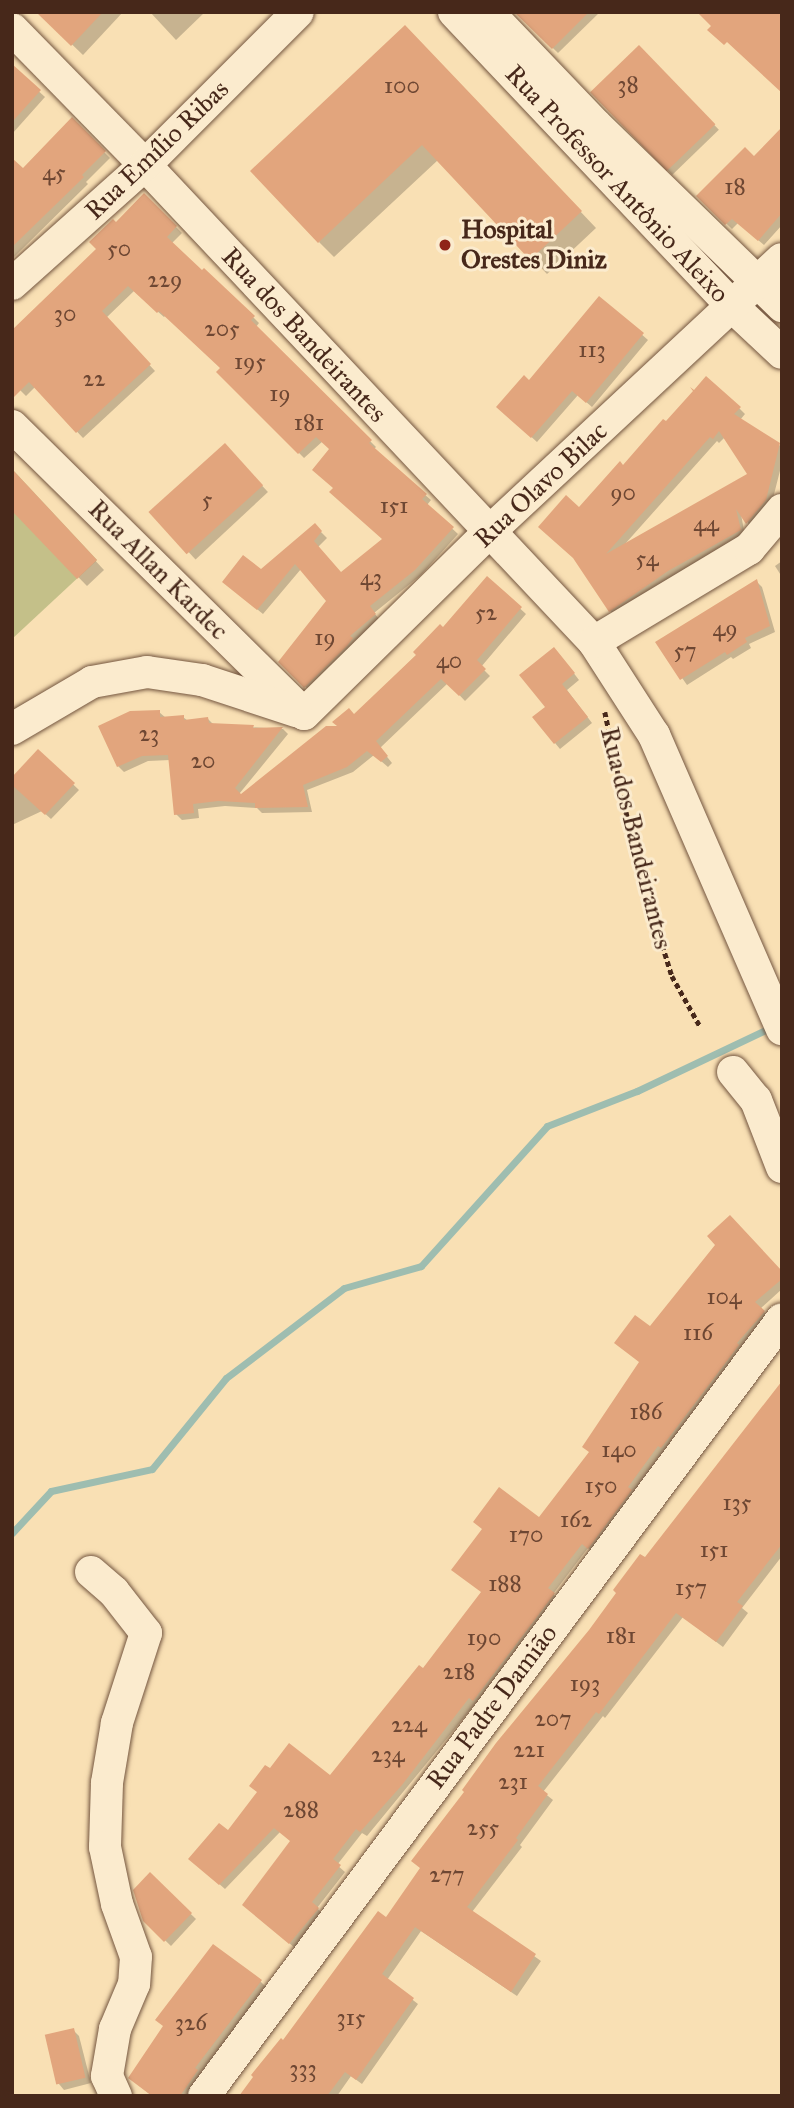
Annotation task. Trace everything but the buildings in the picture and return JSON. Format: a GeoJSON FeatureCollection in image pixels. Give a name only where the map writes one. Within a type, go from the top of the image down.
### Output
{"type":"FeatureCollection","features":[{"type":"Feature","properties":{"kind":"street","name":"Rua Emílio Ribas"},"geometry":{"type":"LineString","coordinates":[[12,284],[145,165],[298,12]]}},
{"type":"Feature","properties":{"kind":"street","name":"Rua Professor Antônio Aleixo"},"geometry":{"type":"LineString","coordinates":[[454,12],[490,26],[586,132],[733,307],[782,353]]}},
{"type":"Feature","properties":{"kind":"street","name":"Rua dos Bandeirantes"},"geometry":{"type":"LineString","coordinates":[[12,29],[145,165],[594,642],[654,734],[782,1029]]}},
{"type":"Feature","properties":{"kind":"street","name":"Rua Professor Antônio Aleixo"},"geometry":{"type":"LineString","coordinates":[[586,132],[782,306]]}},
{"type":"Feature","properties":{"kind":"street","name":"Rua Olavo Bilac"},"geometry":{"type":"LineString","coordinates":[[304,714],[489,532],[782,259]]}},
{"type":"Feature","properties":{"kind":"street","name":"Rua Allan Kardec"},"geometry":{"type":"LineString","coordinates":[[12,426],[304,714]]}},
{"type":"Feature","properties":{"kind":"street"},"geometry":{"type":"LineString","coordinates":[[594,642],[749,549],[782,510]]}},
{"type":"Feature","properties":{"kind":"street"},"geometry":{"type":"LineString","coordinates":[[12,729],[92,682],[147,672],[202,680],[304,714]]}},
{"type":"Feature","properties":{"kind":"street"},"geometry":{"type":"LineString","coordinates":[[733,1072],[757,1100],[782,1167]]}},
{"type":"Feature","properties":{"kind":"street","name":"Rua Padre Damião"},"geometry":{"type":"LineString","coordinates":[[204,2096],[782,1319]]}},
{"type":"Feature","properties":{"kind":"street"},"geometry":{"type":"LineString","coordinates":[[91,1572],[114,1592],[145,1633],[117,1723],[107,1783],[105,1847],[117,1904],[136,1957],[134,1984],[115,2029],[107,2076],[116,2096]]}},
{"type":"Feature","properties":{"kind":"path","name":"Rua dos Bandeirantes"},"geometry":{"type":"LineString","coordinates":[[603,701],[630,830],[660,937],[672,976],[700,1026]]}},
{"type":"Feature","properties":{"kind":"shaded area"},"geometry":{"type":"Polygon","coordinates":[[[12,469],[97,560],[12,639],[12,469]]]}},
{"type":"Feature","properties":{"kind":"waterway"},"geometry":{"type":"LineString","coordinates":[[12,1533],[51,1491],[152,1469],[226,1378],[344,1288],[421,1266],[547,1126],[637,1091],[772,1027]]}},
{"type":"Feature","properties":{"kind":"place","name":"Hospital Orestes Diniz"},"geometry":{"type":"Point","coordinates":[445,245]}}]}
